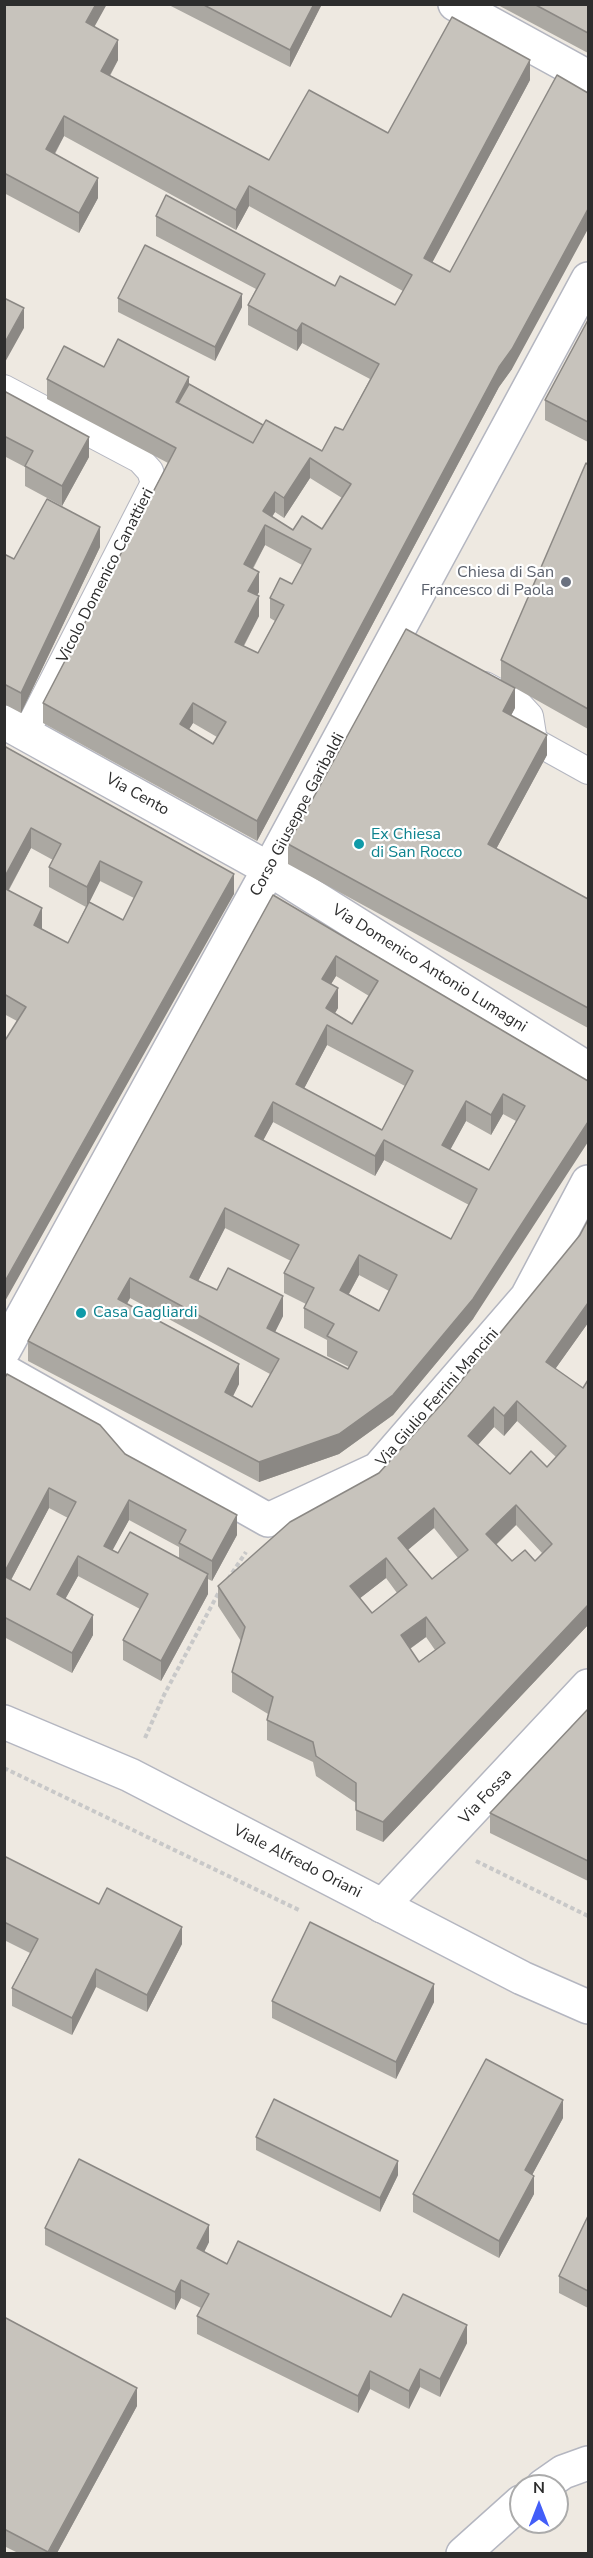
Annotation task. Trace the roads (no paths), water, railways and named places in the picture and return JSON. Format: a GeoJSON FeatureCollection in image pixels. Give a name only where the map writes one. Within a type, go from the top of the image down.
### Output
{"type":"FeatureCollection","features":[{"type":"Feature","properties":{"kind":"street"},"geometry":{"type":"LineString","coordinates":[[454,4],[588,77]]}},
{"type":"Feature","properties":{"kind":"street","name":"Corso Giuseppe Garibaldi"},"geometry":{"type":"LineString","coordinates":[[4,1350],[269,869],[406,641],[588,279]]}},
{"type":"Feature","properties":{"kind":"street","name":"Via Cento"},"geometry":{"type":"LineString","coordinates":[[15,727],[269,869]]}},
{"type":"Feature","properties":{"kind":"street","name":"Via Domenico Antonio Lumagni"},"geometry":{"type":"LineString","coordinates":[[269,869],[588,1069]]}},
{"type":"Feature","properties":{"kind":"street","name":"Via Giulio Ferrini Mancini"},"geometry":{"type":"LineString","coordinates":[[4,1371],[268,1520],[378,1468],[527,1297],[588,1182]]}},
{"type":"Feature","properties":{"kind":"street","name":"Via Fossa"},"geometry":{"type":"LineString","coordinates":[[382,1906],[588,1686]]}},
{"type":"Feature","properties":{"kind":"street","name":"Viale Alfredo Oriani"},"geometry":{"type":"LineString","coordinates":[[4,1722],[130,1775],[522,1978],[588,2007]]}},
{"type":"Feature","properties":{"kind":"street"},"geometry":{"type":"LineString","coordinates":[[560,2474],[588,2463]]}},
{"type":"Feature","properties":{"kind":"street"},"geometry":{"type":"LineString","coordinates":[[463,2553],[509,2513]]}},
{"type":"Feature","properties":{"kind":"lane","name":"Vicolo Domenico Canattieri"},"geometry":{"type":"LineString","coordinates":[[4,388],[140,460],[150,471],[153,483],[15,727]]}},
{"type":"Feature","properties":{"kind":"lane"},"geometry":{"type":"LineString","coordinates":[[467,674],[518,703],[530,716],[534,741],[588,771]]}},
{"type":"Feature","properties":{"kind":"place","name":"Chiesa di San Francesco di Paola"},"geometry":{"type":"Point","coordinates":[566,582]}},
{"type":"Feature","properties":{"kind":"place","name":"Ex Chiesa di San Rocco"},"geometry":{"type":"Point","coordinates":[359,844]}},
{"type":"Feature","properties":{"kind":"place","name":"Casa Gagliardi"},"geometry":{"type":"Point","coordinates":[81,1313]}}]}
